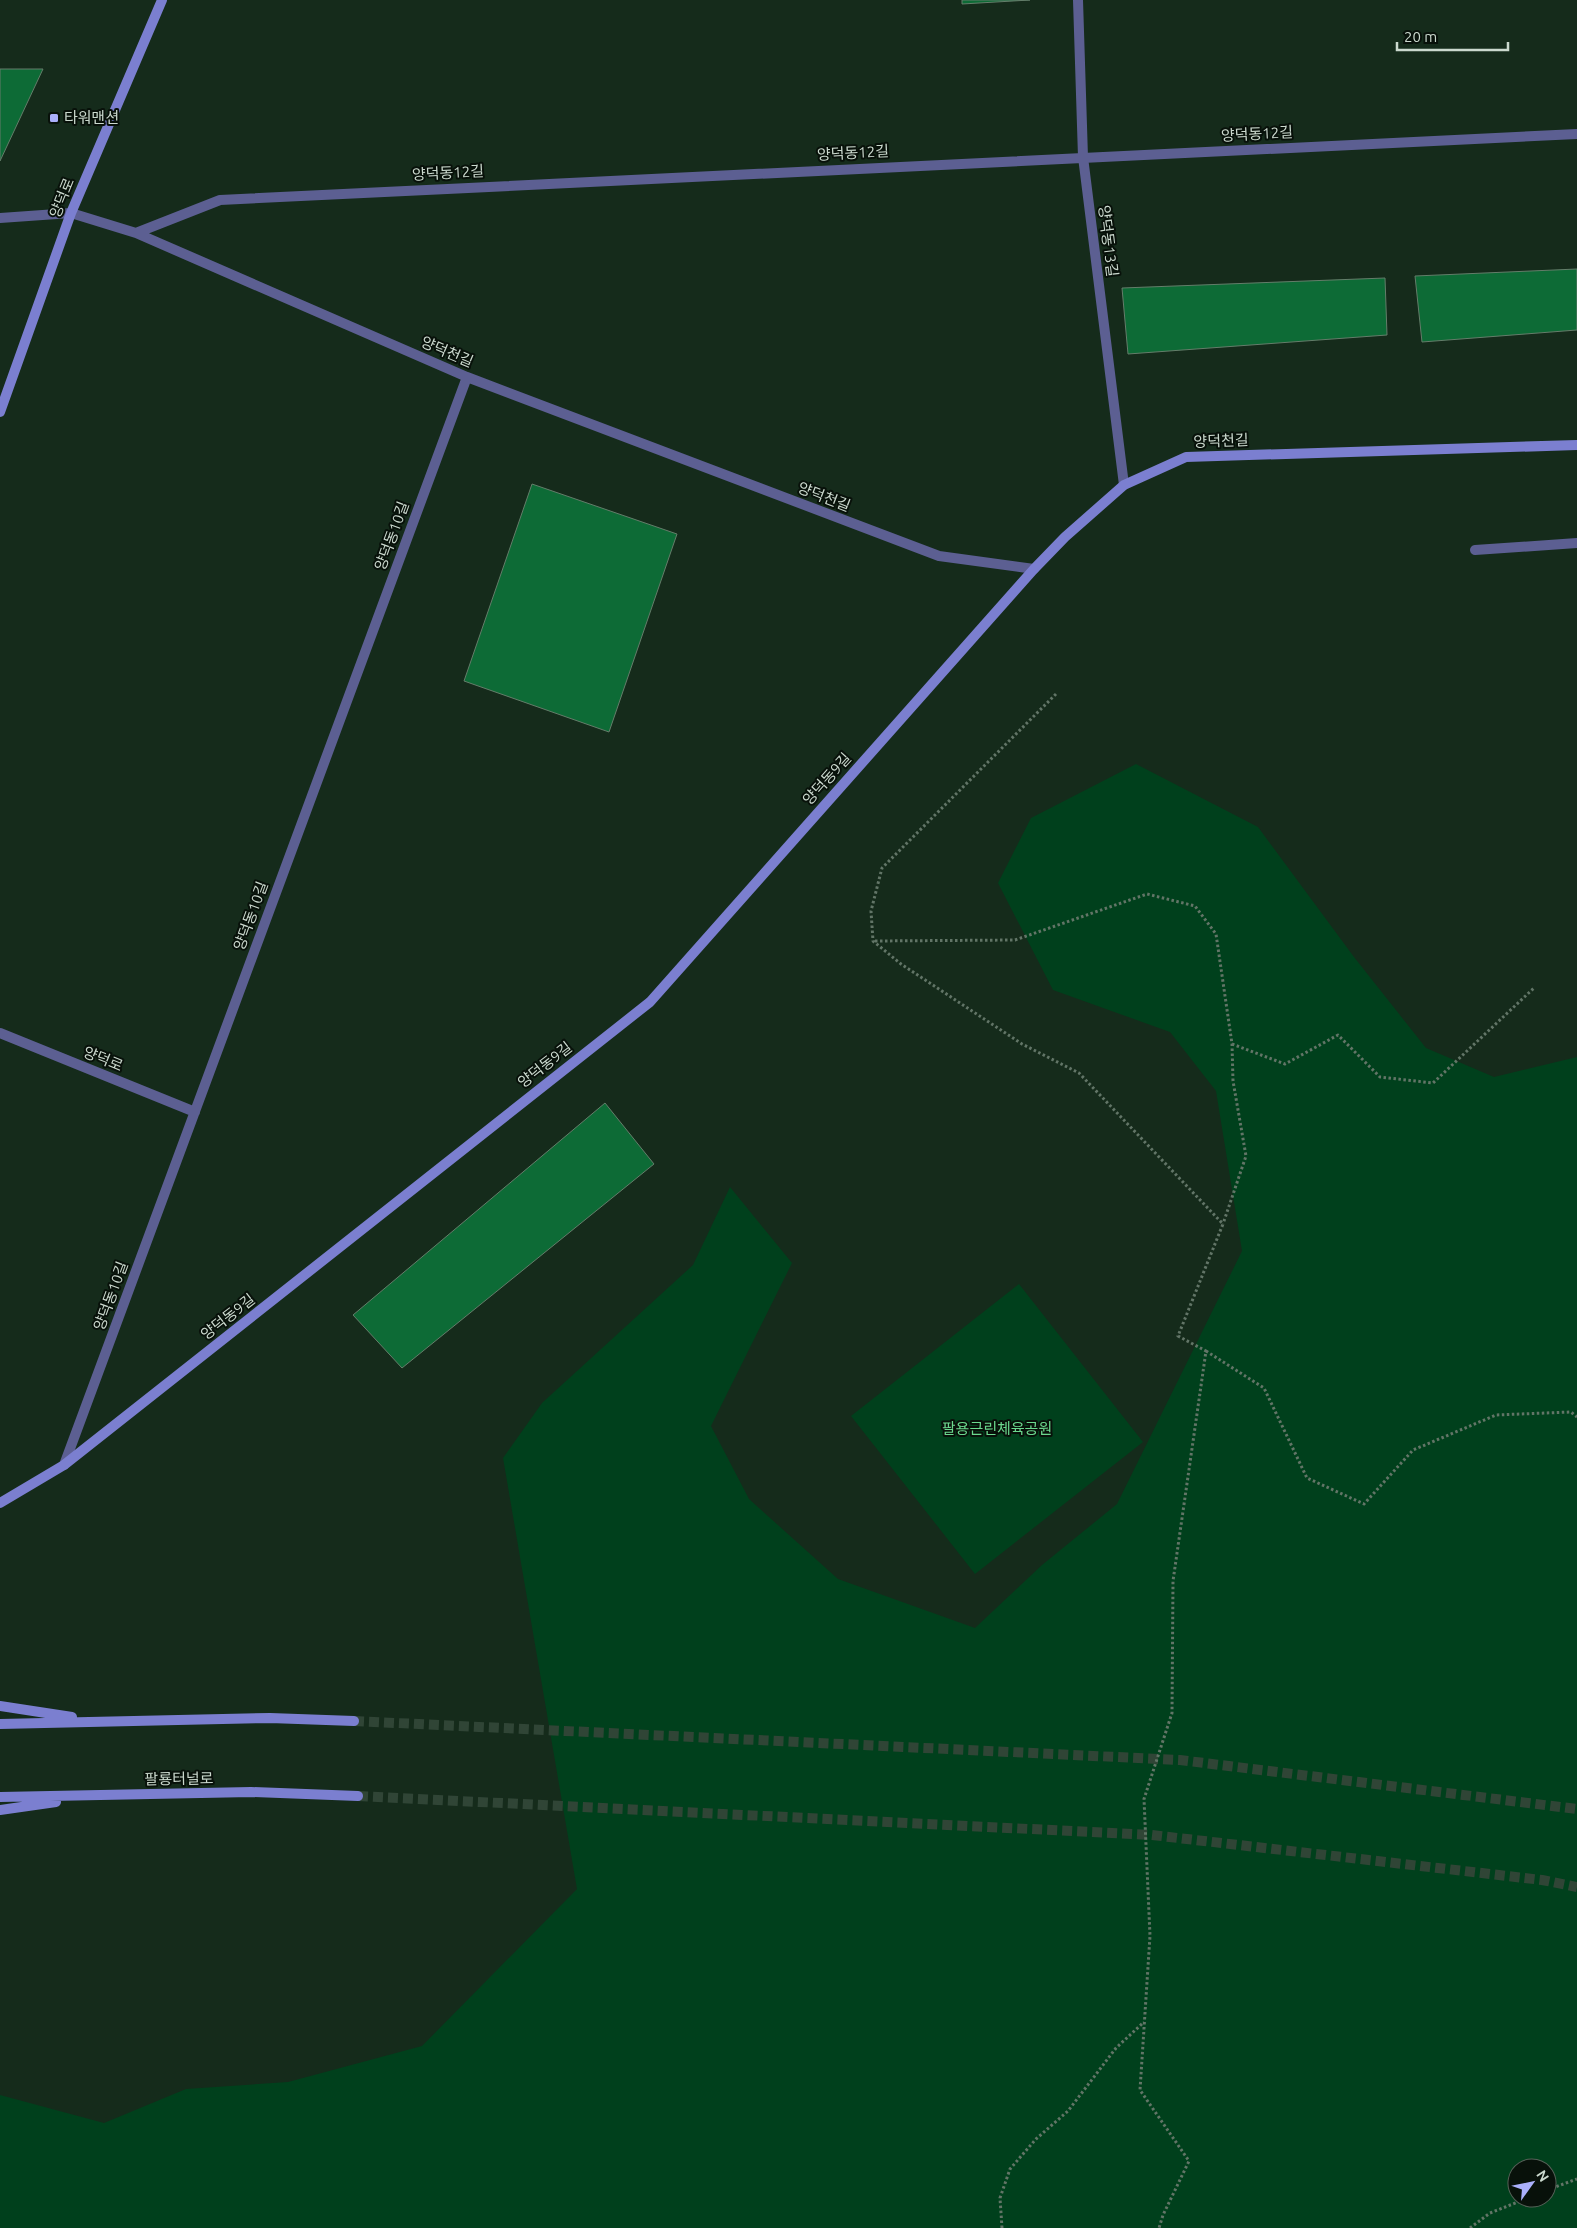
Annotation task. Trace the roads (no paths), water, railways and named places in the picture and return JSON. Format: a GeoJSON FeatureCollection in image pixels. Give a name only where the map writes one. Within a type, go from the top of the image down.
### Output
{"type":"FeatureCollection","features":[{"type":"Feature","properties":{"kind":"main road","name":"양덕로"},"geometry":{"type":"LineString","coordinates":[[0,412],[71,213],[162,0]]}},
{"type":"Feature","properties":{"kind":"main road","name":"양덕천길"},"geometry":{"type":"LineString","coordinates":[[1034,568],[1065,537],[1124,485],[1186,457],[1577,445]]}},
{"type":"Feature","properties":{"kind":"main road","name":"양덕동9길"},"geometry":{"type":"LineString","coordinates":[[0,1503],[64,1465],[650,1002],[1034,568]]}},
{"type":"Feature","properties":{"kind":"main road"},"geometry":{"type":"LineString","coordinates":[[0,1706],[34,1713],[111,1722]]}},
{"type":"Feature","properties":{"kind":"main road"},"geometry":{"type":"LineString","coordinates":[[0,1724],[270,1718],[354,1722]]}},
{"type":"Feature","properties":{"kind":"main road","name":"팔룡터널로"},"geometry":{"type":"LineString","coordinates":[[0,1797],[251,1792],[358,1796]]}},
{"type":"Feature","properties":{"kind":"main road"},"geometry":{"type":"LineString","coordinates":[[0,1810],[95,1796]]}},
{"type":"Feature","properties":{"kind":"street","name":"양덕동13길"},"geometry":{"type":"LineString","coordinates":[[1078,0],[1083,157],[1124,485]]}},
{"type":"Feature","properties":{"kind":"street","name":"양덕동12길"},"geometry":{"type":"LineString","coordinates":[[136,233],[220,200],[1577,134]]}},
{"type":"Feature","properties":{"kind":"street"},"geometry":{"type":"LineString","coordinates":[[0,218],[71,213]]}},
{"type":"Feature","properties":{"kind":"street","name":"양덕천길"},"geometry":{"type":"LineString","coordinates":[[71,213],[136,233],[467,377],[939,556],[1034,568]]}},
{"type":"Feature","properties":{"kind":"street","name":"양덕동10길"},"geometry":{"type":"LineString","coordinates":[[64,1465],[467,377]]}},
{"type":"Feature","properties":{"kind":"street"},"geometry":{"type":"LineString","coordinates":[[1475,550],[1577,544]]}},
{"type":"Feature","properties":{"kind":"street","name":"양덕로"},"geometry":{"type":"LineString","coordinates":[[0,1033],[194,1112]]}},
{"type":"Feature","properties":{"kind":"tunnel"},"geometry":{"type":"LineString","coordinates":[[354,1721],[1180,1760],[1577,1809]]}},
{"type":"Feature","properties":{"kind":"tunnel"},"geometry":{"type":"LineString","coordinates":[[358,1796],[1152,1835],[1542,1880],[1577,1887]]}},
{"type":"Feature","properties":{"kind":"place","name":"타워맨션"},"geometry":{"type":"Point","coordinates":[54,118]}},
{"type":"Feature","properties":{"kind":"park label","name":"팔용근린체육공원"},"geometry":{"type":"Point","coordinates":[997,1429]}}]}
